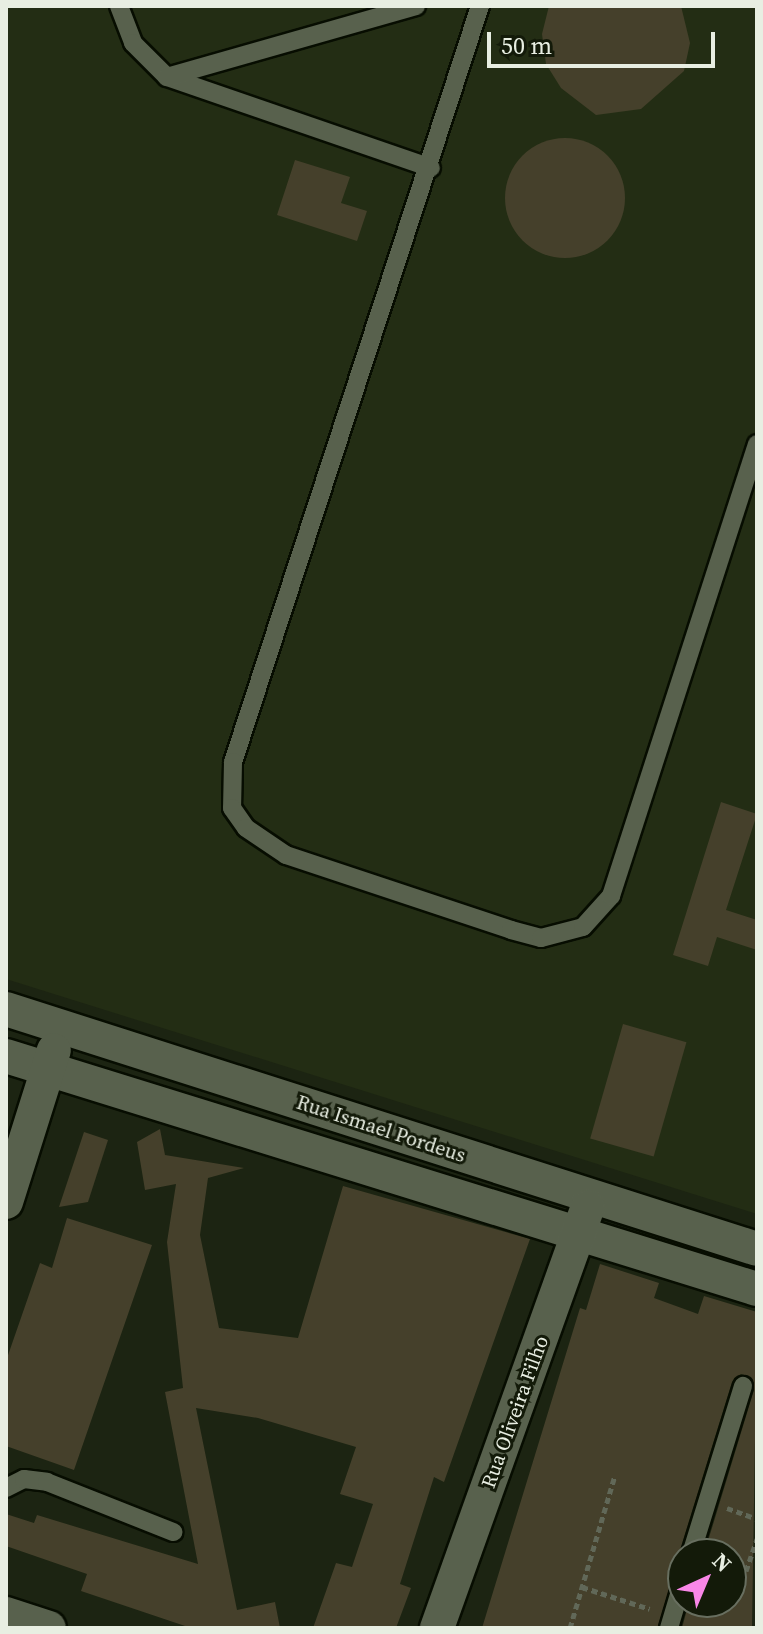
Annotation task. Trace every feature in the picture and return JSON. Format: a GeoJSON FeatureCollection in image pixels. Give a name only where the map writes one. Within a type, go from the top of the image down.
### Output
{"type":"FeatureCollection","features":[{"type":"Feature","properties":{"kind":"street","name":"Rua Ismael Pordeus"},"geometry":{"type":"LineString","coordinates":[[6,1009],[757,1249]]}},
{"type":"Feature","properties":{"kind":"street"},"geometry":{"type":"LineString","coordinates":[[6,1202],[61,1026]]}},
{"type":"Feature","properties":{"kind":"street","name":"Rua Ismael Pordeus"},"geometry":{"type":"LineString","coordinates":[[6,1056],[581,1229],[757,1289]]}},
{"type":"Feature","properties":{"kind":"street","name":"Rua Oliveira Filho"},"geometry":{"type":"LineString","coordinates":[[437,1628],[591,1196]]}},
{"type":"Feature","properties":{"kind":"street"},"geometry":{"type":"LineString","coordinates":[[6,1614],[49,1628]]}},
{"type":"Feature","properties":{"kind":"lane"},"geometry":{"type":"LineString","coordinates":[[119,6],[133,43],[167,77],[431,168]]}},
{"type":"Feature","properties":{"kind":"lane"},"geometry":{"type":"LineString","coordinates":[[167,77],[416,6]]}},
{"type":"Feature","properties":{"kind":"lane"},"geometry":{"type":"LineString","coordinates":[[480,6],[431,168],[233,762],[232,808],[246,828],[286,855],[511,930],[541,938],[583,927],[611,896],[757,444]]}},
{"type":"Feature","properties":{"kind":"lane"},"geometry":{"type":"LineString","coordinates":[[696,1538],[743,1386]]}},
{"type":"Feature","properties":{"kind":"lane"},"geometry":{"type":"LineString","coordinates":[[6,1488],[24,1479],[47,1482],[173,1532]]}},
{"type":"Feature","properties":{"kind":"path"},"geometry":{"type":"LineString","coordinates":[[570,1628],[615,1475]]}},
{"type":"Feature","properties":{"kind":"path"},"geometry":{"type":"LineString","coordinates":[[747,1568],[757,1539]]}},
{"type":"Feature","properties":{"kind":"path"},"geometry":{"type":"LineString","coordinates":[[582,1587],[671,1622]]}},
{"type":"Feature","properties":{"kind":"shaded area"},"geometry":{"type":"Polygon","coordinates":[[[6,6],[757,6],[757,1214],[6,979],[6,6]]]}},
{"type":"Feature","properties":{"kind":"building"},"geometry":{"type":"Polygon","coordinates":[[[549,6],[681,6],[690,43],[684,71],[641,109],[596,115],[561,88],[546,64],[542,34],[549,6]]]}},
{"type":"Feature","properties":{"kind":"building"},"geometry":{"type":"Polygon","coordinates":[[[565,138],[588,143],[607,156],[620,175],[625,198],[620,221],[607,240],[588,253],[565,258],[542,253],[523,240],[510,221],[505,198],[510,175],[523,156],[542,143],[565,138]]]}},
{"type":"Feature","properties":{"kind":"building"},"geometry":{"type":"Polygon","coordinates":[[[295,160],[350,177],[341,203],[367,211],[357,241],[277,215],[295,160]]]}},
{"type":"Feature","properties":{"kind":"building"},"geometry":{"type":"Polygon","coordinates":[[[721,802],[757,814],[726,910],[757,920],[757,950],[717,937],[708,966],[673,955],[721,802]]]}},
{"type":"Feature","properties":{"kind":"building"},"geometry":{"type":"Polygon","coordinates":[[[623,1024],[686,1042],[654,1157],[590,1138],[623,1024]]]}},
{"type":"Feature","properties":{"kind":"building"},"geometry":{"type":"Polygon","coordinates":[[[160,1129],[165,1155],[244,1168],[208,1178],[200,1235],[219,1328],[298,1338],[343,1186],[530,1239],[444,1482],[434,1477],[400,1584],[411,1588],[396,1628],[313,1628],[336,1563],[352,1567],[373,1504],[340,1494],[356,1447],[258,1418],[196,1408],[237,1610],[275,1602],[280,1628],[191,1628],[81,1591],[87,1574],[6,1546],[6,1514],[34,1523],[37,1515],[198,1564],[165,1392],[183,1388],[167,1242],[176,1184],[145,1190],[137,1142],[160,1129]]]}},
{"type":"Feature","properties":{"kind":"building"},"geometry":{"type":"Polygon","coordinates":[[[84,1132],[108,1140],[88,1202],[59,1207],[84,1132]]]}},
{"type":"Feature","properties":{"kind":"building"},"geometry":{"type":"Polygon","coordinates":[[[67,1218],[152,1245],[74,1470],[6,1446],[6,1361],[40,1263],[52,1268],[67,1218]]]}},
{"type":"Feature","properties":{"kind":"building"},"geometry":{"type":"Polygon","coordinates":[[[600,1264],[659,1283],[654,1298],[698,1314],[704,1296],[757,1312],[752,1628],[682,1628],[685,1618],[747,1618],[747,1538],[709,1538],[754,1390],[752,1378],[741,1374],[732,1382],[684,1538],[667,1538],[667,1603],[657,1628],[482,1628],[580,1308],[586,1310],[600,1264]]]}}]}
